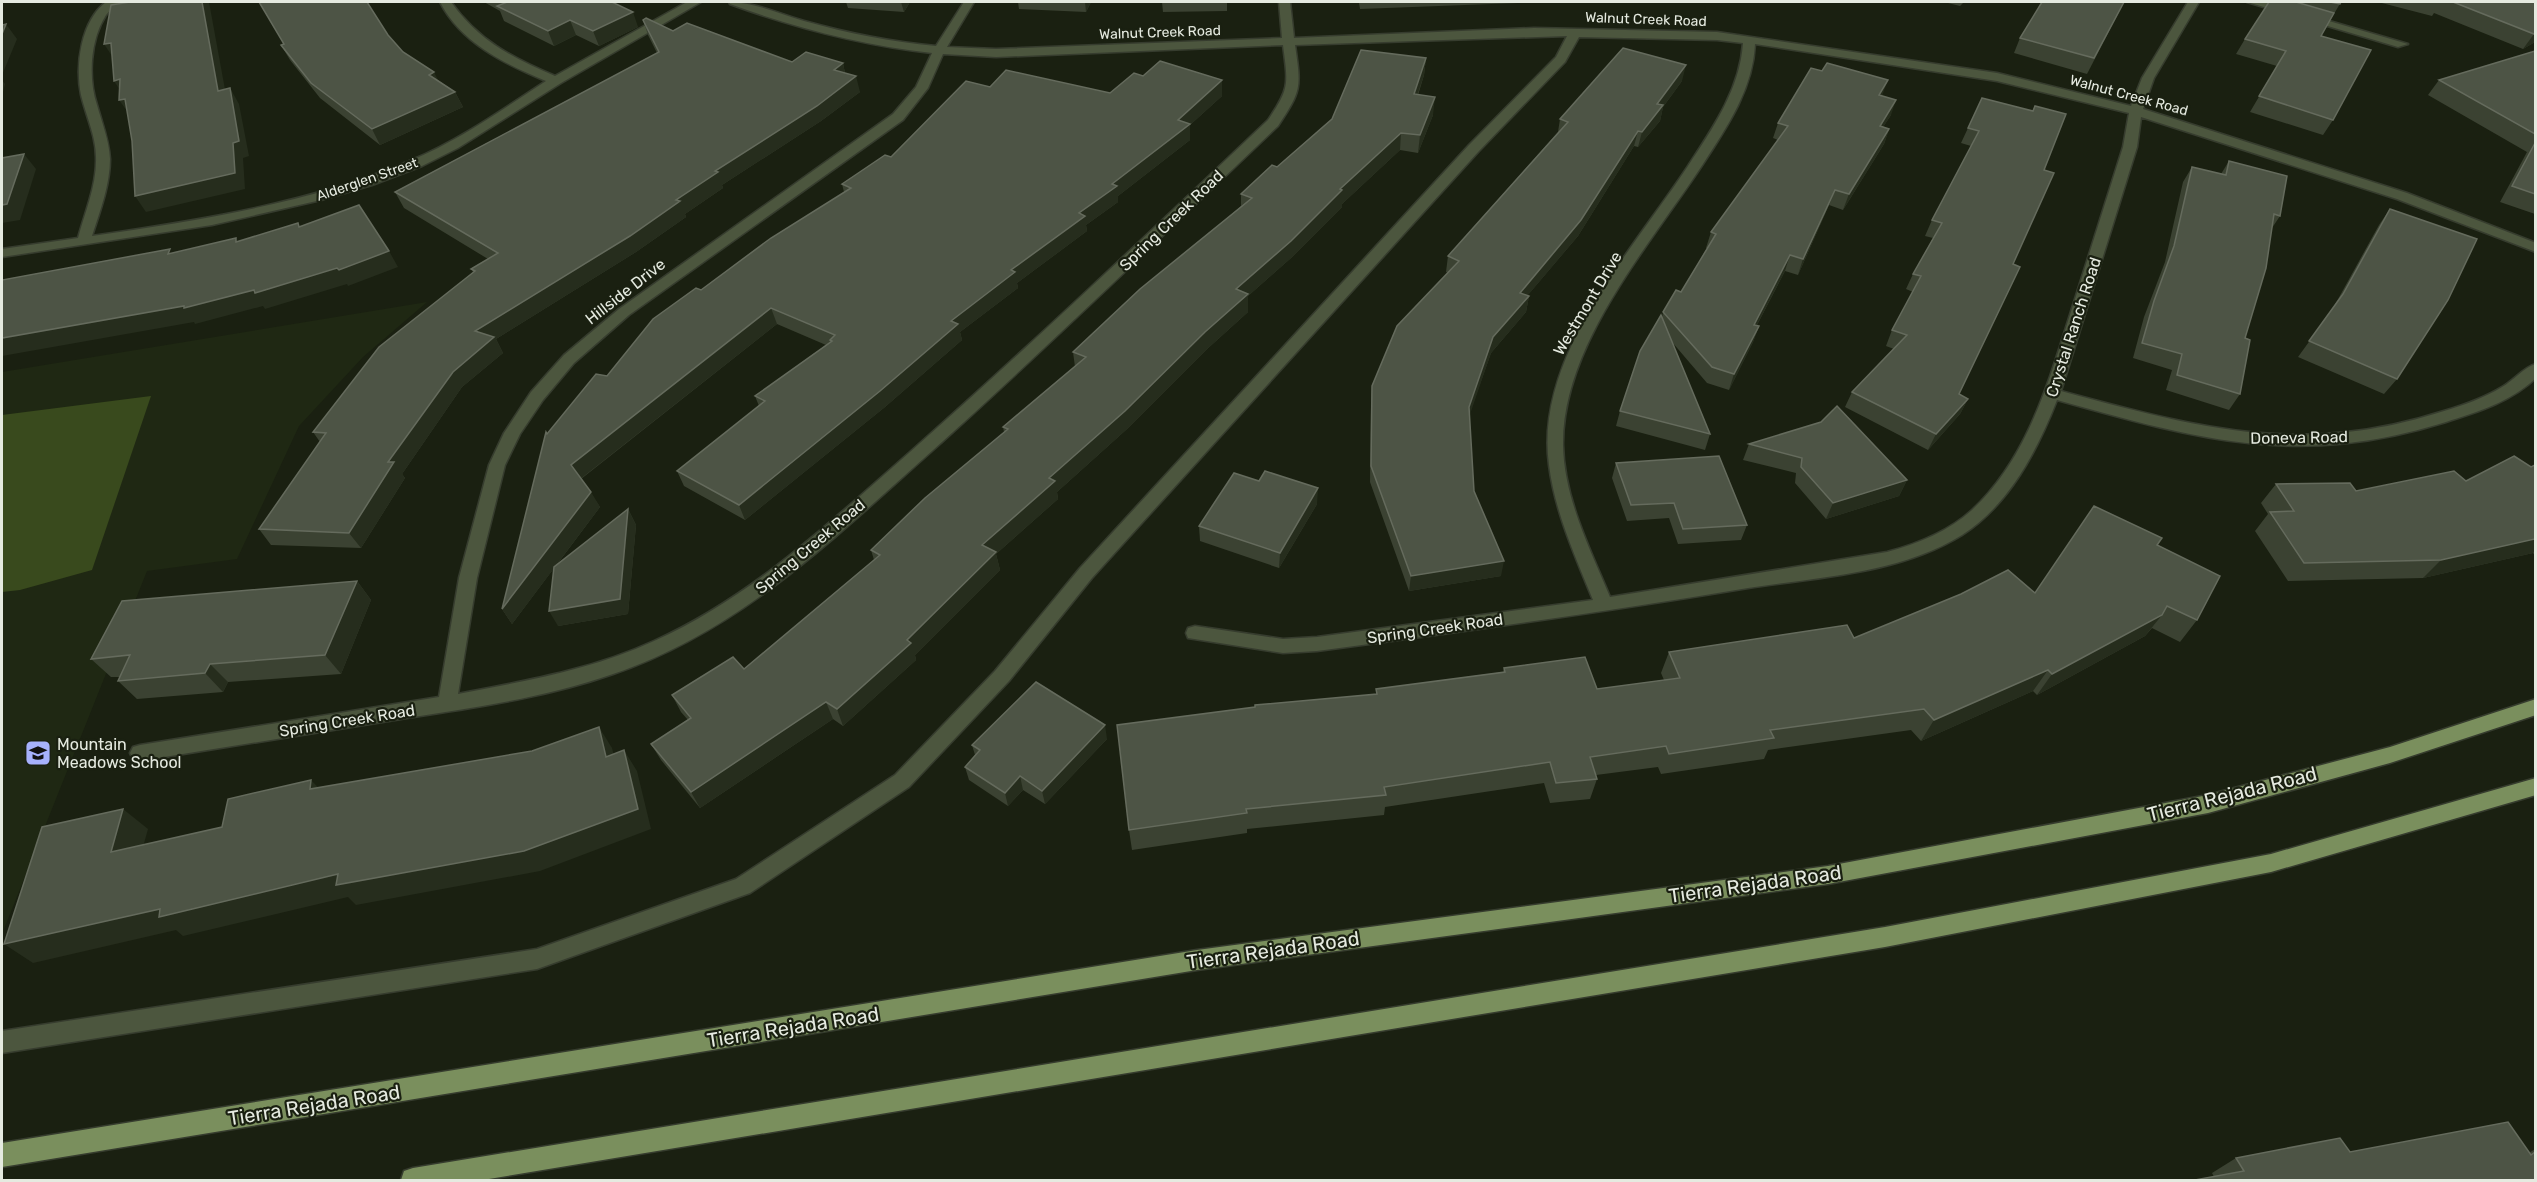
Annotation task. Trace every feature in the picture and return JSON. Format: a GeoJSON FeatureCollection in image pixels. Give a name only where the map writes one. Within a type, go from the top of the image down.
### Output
{"type":"FeatureCollection","features":[{"type":"Feature","properties":{"kind":"main road","name":"Tierra Rejada Road"},"geometry":{"type":"LineString","coordinates":[[2,1155],[1197,960],[1828,875],[2208,804],[2390,754],[2535,707]]}},
{"type":"Feature","properties":{"kind":"main road"},"geometry":{"type":"LineString","coordinates":[[413,1180],[1885,937],[2271,863],[2535,786]]}},
{"type":"Feature","properties":{"kind":"street"},"geometry":{"type":"LineString","coordinates":[[84,240],[103,159],[101,141],[86,87],[86,72],[96,18],[113,2]]}},
{"type":"Feature","properties":{"kind":"street"},"geometry":{"type":"LineString","coordinates":[[445,2],[456,20],[496,55],[556,81]]}},
{"type":"Feature","properties":{"kind":"street","name":"Alderglen Street"},"geometry":{"type":"LineString","coordinates":[[2,253],[205,222],[303,201],[366,183],[446,149],[556,81],[695,2]]}},
{"type":"Feature","properties":{"kind":"street","name":"Walnut Creek Road"},"geometry":{"type":"LineString","coordinates":[[734,2],[851,37],[938,51],[996,53],[1290,42],[1429,34],[1575,32],[1638,32],[1749,40],[1997,77],[2136,111],[2391,192],[2535,248]]}},
{"type":"Feature","properties":{"kind":"street","name":"Hillside Drive"},"geometry":{"type":"LineString","coordinates":[[447,704],[468,578],[497,465],[512,433],[537,396],[569,359],[624,312],[898,117],[921,88],[938,51],[969,2]]}},
{"type":"Feature","properties":{"kind":"street","name":"Spring Creek Road"},"geometry":{"type":"LineString","coordinates":[[140,753],[447,704],[555,683],[619,664],[662,646],[742,602],[801,558],[1026,358],[1273,123],[1291,96],[1294,82],[1284,2]]}},
{"type":"Feature","properties":{"kind":"street","name":"Crystal Ranch Road"},"geometry":{"type":"LineString","coordinates":[[1604,605],[1887,559],[1917,551],[1954,532],[1977,515],[2015,471],[2053,394],[2130,147],[2136,111],[2148,78],[2194,2]]}},
{"type":"Feature","properties":{"kind":"street"},"geometry":{"type":"LineString","coordinates":[[2253,2],[2402,44]]}},
{"type":"Feature","properties":{"kind":"street"},"geometry":{"type":"LineString","coordinates":[[2,1042],[537,959],[743,886],[902,781],[1002,676],[1086,573],[1474,148],[1561,59],[1575,32]]}},
{"type":"Feature","properties":{"kind":"street","name":"Westmont Drive"},"geometry":{"type":"LineString","coordinates":[[1604,605],[1570,517],[1559,474],[1555,447],[1555,417],[1560,393],[1572,360],[1607,299],[1684,185],[1732,107],[1745,75],[1749,58],[1749,40]]}},
{"type":"Feature","properties":{"kind":"street","name":"Doneva Road"},"geometry":{"type":"LineString","coordinates":[[2053,394],[2173,427],[2222,436],[2246,439],[2314,439],[2374,434],[2427,422],[2497,399],[2535,369]]}},
{"type":"Feature","properties":{"kind":"street","name":"Spring Creek Road"},"geometry":{"type":"LineString","coordinates":[[1195,633],[1283,646],[1317,644],[1604,605]]}},
{"type":"Feature","properties":{"kind":"shaded area","name":"Mountain Meadows School"},"geometry":{"type":"Polygon","coordinates":[[[427,302],[363,357],[299,426],[237,559],[147,571],[2,934],[2,372],[427,302]]]}},
{"type":"Feature","properties":{"kind":"green space"},"geometry":{"type":"Polygon","coordinates":[[[151,396],[92,570],[20,590],[2,592],[2,415],[151,396]]]}},
{"type":"Feature","properties":{"kind":"building"},"geometry":{"type":"Polygon","coordinates":[[[130,2],[202,2],[218,91],[230,88],[239,141],[233,143],[235,173],[135,196],[132,141],[125,99],[119,100],[120,79],[114,81],[111,43],[104,44],[111,5],[130,2]]]}},
{"type":"Feature","properties":{"kind":"building"},"geometry":{"type":"Polygon","coordinates":[[[259,2],[367,2],[388,35],[403,52],[434,72],[429,75],[455,92],[372,129],[311,83],[281,45],[284,44],[259,2]]]}},
{"type":"Feature","properties":{"kind":"building"},"geometry":{"type":"Polygon","coordinates":[[[503,2],[612,2],[633,12],[593,31],[570,20],[548,31],[497,6],[505,3],[503,2]]]}},
{"type":"Feature","properties":{"kind":"building"},"geometry":{"type":"Polygon","coordinates":[[[2042,2],[2124,2],[2094,58],[2020,38],[2042,2]]]}},
{"type":"Feature","properties":{"kind":"building"},"geometry":{"type":"Polygon","coordinates":[[[2269,2],[2296,2],[2334,13],[2321,36],[2371,50],[2333,120],[2259,96],[2286,51],[2245,39],[2269,2]]]}},
{"type":"Feature","properties":{"kind":"building"},"geometry":{"type":"Polygon","coordinates":[[[2453,2],[2535,2],[2535,33],[2534,34],[2453,2]]]}},
{"type":"Feature","properties":{"kind":"building"},"geometry":{"type":"Polygon","coordinates":[[[646,18],[673,31],[687,23],[792,62],[806,52],[843,63],[834,70],[856,76],[817,106],[715,171],[718,172],[676,200],[680,201],[630,236],[475,331],[494,337],[453,372],[388,462],[394,462],[349,533],[259,529],[326,433],[313,432],[379,347],[475,271],[471,269],[498,253],[395,192],[659,52],[643,20],[646,18]]]}},
{"type":"Feature","properties":{"kind":"building"},"geometry":{"type":"Polygon","coordinates":[[[1623,48],[1686,65],[1657,104],[1663,105],[1642,132],[1638,131],[1581,220],[1520,293],[1529,296],[1493,337],[1469,407],[1474,491],[1504,561],[1411,576],[1371,466],[1372,386],[1397,326],[1459,261],[1448,256],[1568,122],[1560,119],[1623,48]]]}},
{"type":"Feature","properties":{"kind":"building"},"geometry":{"type":"Polygon","coordinates":[[[1361,50],[1426,58],[1414,94],[1435,97],[1420,135],[1401,133],[1340,189],[1342,190],[1291,241],[1236,289],[1248,294],[1205,332],[1125,411],[1049,478],[1055,481],[982,545],[996,552],[907,640],[911,643],[837,709],[826,702],[691,792],[651,744],[691,718],[672,695],[733,657],[744,669],[880,555],[871,550],[925,498],[1008,429],[1003,427],[1086,357],[1073,352],[1140,289],[1252,198],[1241,194],[1272,165],[1277,167],[1332,119],[1361,50]]]}},
{"type":"Feature","properties":{"kind":"building"},"geometry":{"type":"Polygon","coordinates":[[[2535,51],[2535,134],[2439,80],[2535,51]]]}},
{"type":"Feature","properties":{"kind":"building"},"geometry":{"type":"Polygon","coordinates":[[[1160,61],[1222,80],[1178,120],[1190,124],[1112,184],[1117,186],[1079,213],[1085,216],[1011,270],[1015,272],[951,321],[958,324],[880,391],[739,505],[677,471],[765,401],[755,396],[832,341],[830,340],[835,335],[771,308],[571,465],[591,492],[502,609],[546,432],[547,434],[596,374],[607,376],[653,319],[696,288],[701,290],[771,238],[851,188],[842,184],[885,155],[891,157],[966,81],[990,87],[1006,70],[1110,93],[1134,73],[1143,76],[1160,61]]]}},
{"type":"Feature","properties":{"kind":"building"},"geometry":{"type":"Polygon","coordinates":[[[1827,63],[1888,80],[1879,95],[1896,100],[1880,126],[1889,129],[1849,194],[1835,190],[1803,259],[1790,255],[1754,325],[1759,326],[1734,374],[1712,367],[1663,312],[1676,290],[1681,292],[1716,234],[1711,232],[1788,126],[1778,123],[1811,68],[1822,71],[1827,63]]]}},
{"type":"Feature","properties":{"kind":"building"},"geometry":{"type":"Polygon","coordinates":[[[1982,98],[2033,111],[2035,106],[2066,114],[2044,170],[2054,173],[2013,264],[2020,267],[1959,394],[1968,399],[1936,434],[1852,392],[1907,335],[1892,330],[1921,276],[1913,274],[1942,223],[1932,220],[1979,131],[1968,128],[1982,98]]]}},
{"type":"Feature","properties":{"kind":"building"},"geometry":{"type":"Polygon","coordinates":[[[2535,143],[2535,194],[2512,186],[2535,143]]]}},
{"type":"Feature","properties":{"kind":"building"},"geometry":{"type":"Polygon","coordinates":[[[24,154],[7,204],[2,205],[2,158],[24,154]]]}},
{"type":"Feature","properties":{"kind":"building"},"geometry":{"type":"Polygon","coordinates":[[[2229,161],[2287,176],[2280,216],[2274,214],[2266,268],[2245,338],[2250,340],[2240,394],[2177,375],[2182,354],[2142,343],[2174,246],[2192,167],[2226,175],[2229,161]]]}},
{"type":"Feature","properties":{"kind":"building"},"geometry":{"type":"Polygon","coordinates":[[[359,205],[389,251],[339,270],[337,268],[255,293],[254,290],[184,308],[184,306],[2,338],[2,280],[170,249],[168,254],[236,238],[236,242],[298,223],[299,227],[359,205]]]}},
{"type":"Feature","properties":{"kind":"building"},"geometry":{"type":"Polygon","coordinates":[[[2390,209],[2477,239],[2448,300],[2397,379],[2309,341],[2343,294],[2390,209]]]}},
{"type":"Feature","properties":{"kind":"building"},"geometry":{"type":"Polygon","coordinates":[[[1661,315],[1710,434],[1620,411],[1640,351],[1661,315]]]}},
{"type":"Feature","properties":{"kind":"building"},"geometry":{"type":"Polygon","coordinates":[[[1837,406],[1907,480],[1833,503],[1801,467],[1802,458],[1749,444],[1821,422],[1837,406]]]}},
{"type":"Feature","properties":{"kind":"building"},"geometry":{"type":"Polygon","coordinates":[[[1719,456],[1747,525],[1683,529],[1674,503],[1631,505],[1616,463],[1719,456]]]}},
{"type":"Feature","properties":{"kind":"building"},"geometry":{"type":"Polygon","coordinates":[[[2514,456],[2531,467],[2535,465],[2535,539],[2441,560],[2304,563],[2270,512],[2294,511],[2276,484],[2350,483],[2356,491],[2454,471],[2466,481],[2514,456]]]}},
{"type":"Feature","properties":{"kind":"building"},"geometry":{"type":"Polygon","coordinates":[[[1265,471],[1318,488],[1280,553],[1199,526],[1234,473],[1259,481],[1265,471]]]}},
{"type":"Feature","properties":{"kind":"building"},"geometry":{"type":"Polygon","coordinates":[[[2094,506],[2162,538],[2157,545],[2220,576],[2197,620],[2167,606],[2162,615],[2052,674],[2048,670],[1934,720],[1924,709],[1770,730],[1774,738],[1669,754],[1666,746],[1590,757],[1597,779],[1556,783],[1550,762],[1384,787],[1386,795],[1246,809],[1247,813],[1129,830],[1117,725],[1255,707],[1255,705],[1377,694],[1376,689],[1505,672],[1504,668],[1585,657],[1597,689],[1680,678],[1669,652],[1847,625],[1854,638],[1961,594],[2008,570],[2035,593],[2094,506]]]}},
{"type":"Feature","properties":{"kind":"building"},"geometry":{"type":"Polygon","coordinates":[[[628,509],[620,599],[549,611],[554,567],[628,509]]]}},
{"type":"Feature","properties":{"kind":"building"},"geometry":{"type":"Polygon","coordinates":[[[357,581],[325,655],[210,664],[205,673],[118,681],[130,655],[91,659],[122,601],[357,581]]]}},
{"type":"Feature","properties":{"kind":"building"},"geometry":{"type":"Polygon","coordinates":[[[1036,682],[1105,725],[1042,791],[1020,776],[1005,793],[965,767],[980,750],[972,745],[1036,682]]]}},
{"type":"Feature","properties":{"kind":"building"},"geometry":{"type":"Polygon","coordinates":[[[599,727],[606,757],[624,750],[638,809],[524,851],[336,885],[338,874],[159,917],[160,909],[4,944],[42,827],[123,809],[111,852],[222,827],[228,799],[311,780],[310,789],[532,751],[599,727]]]}},
{"type":"Feature","properties":{"kind":"building"},"geometry":{"type":"Polygon","coordinates":[[[2508,1122],[2531,1155],[2535,1152],[2535,1180],[2195,1180],[2244,1171],[2236,1158],[2340,1138],[2350,1152],[2508,1122]]]}},
{"type":"Feature","properties":{"kind":"place","name":"Mountain Meadows School"},"geometry":{"type":"Point","coordinates":[38,753]}}]}
